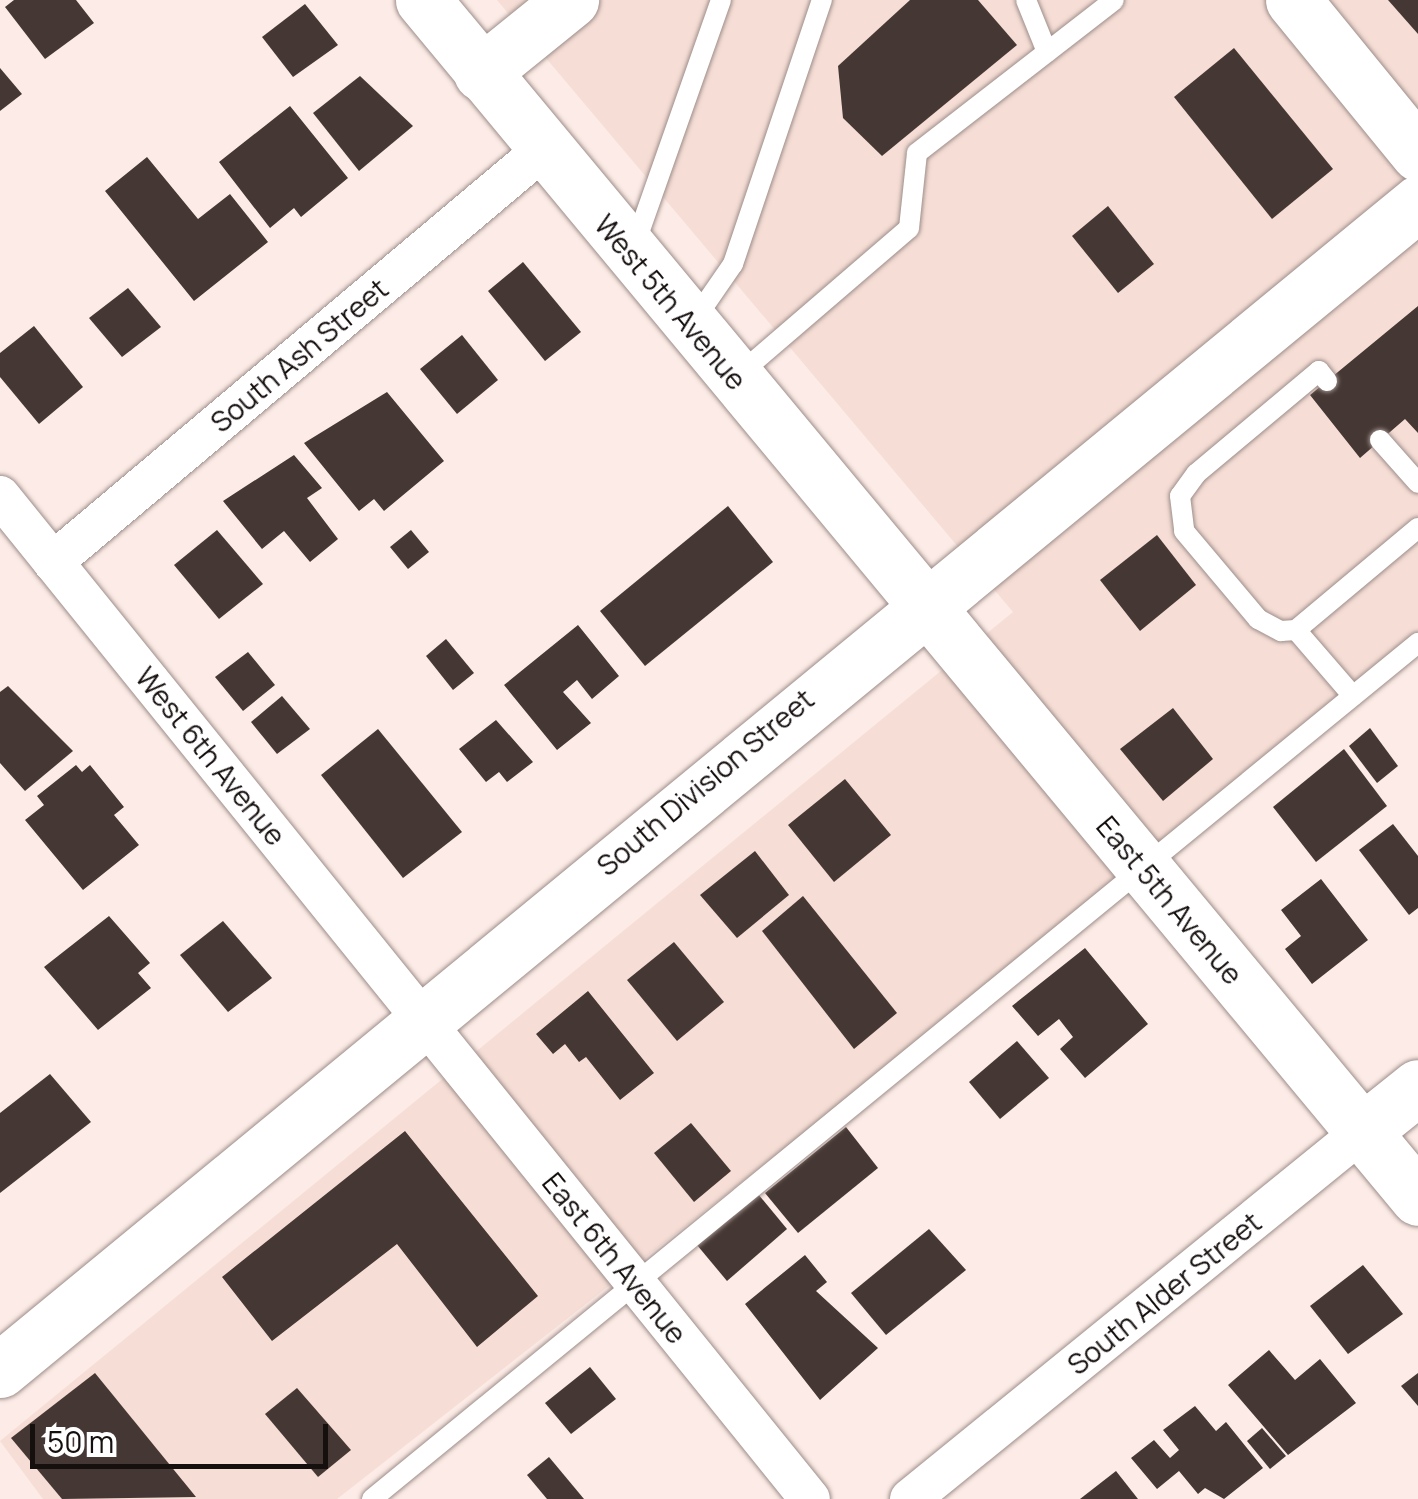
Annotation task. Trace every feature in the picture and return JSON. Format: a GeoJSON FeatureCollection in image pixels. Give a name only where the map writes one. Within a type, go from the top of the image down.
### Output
{"type":"FeatureCollection","features":[{"type":"Feature","properties":{"kind":"main road","name":"West 5th Avenue"},"geometry":{"type":"LineString","coordinates":[[423,0],[921,604]]}},
{"type":"Feature","properties":{"kind":"main road"},"geometry":{"type":"LineString","coordinates":[[482,73],[570,0]]}},
{"type":"Feature","properties":{"kind":"main road"},"geometry":{"type":"LineString","coordinates":[[1293,0],[1418,153]]}},
{"type":"Feature","properties":{"kind":"main road","name":"South Division Street"},"geometry":{"type":"LineString","coordinates":[[0,1370],[921,604],[1418,203]]}},
{"type":"Feature","properties":{"kind":"main road","name":"East 5th Avenue"},"geometry":{"type":"LineString","coordinates":[[921,604],[1418,1198]]}},
{"type":"Feature","properties":{"kind":"main road","name":"South Alder Street"},"geometry":{"type":"LineString","coordinates":[[1363,1132],[1418,1087]]}},
{"type":"Feature","properties":{"kind":"street","name":"South Ash Street"},"geometry":{"type":"LineString","coordinates":[[54,562],[544,148]]}},
{"type":"Feature","properties":{"kind":"street","name":"West 6th Avenue"},"geometry":{"type":"LineString","coordinates":[[0,496],[422,1016]]}},
{"type":"Feature","properties":{"kind":"street","name":"East 6th Avenue"},"geometry":{"type":"LineString","coordinates":[[422,1016],[810,1499]]}},
{"type":"Feature","properties":{"kind":"street","name":"South Alder Street"},"geometry":{"type":"LineString","coordinates":[[910,1499],[1363,1132]]}},
{"type":"Feature","properties":{"kind":"lane"},"geometry":{"type":"LineString","coordinates":[[632,254],[722,0]]}},
{"type":"Feature","properties":{"kind":"lane"},"geometry":{"type":"LineString","coordinates":[[691,325],[733,264],[822,0]]}},
{"type":"Feature","properties":{"kind":"lane"},"geometry":{"type":"LineString","coordinates":[[1026,0],[1047,52]]}},
{"type":"Feature","properties":{"kind":"lane"},"geometry":{"type":"LineString","coordinates":[[734,378],[909,228],[917,153],[1114,0]]}},
{"type":"Feature","properties":{"kind":"lane"},"geometry":{"type":"LineString","coordinates":[[1327,381],[1319,371],[1180,496],[1184,530],[1258,619],[1296,630],[1353,696]]}},
{"type":"Feature","properties":{"kind":"lane"},"geometry":{"type":"LineString","coordinates":[[1380,440],[1418,483]]}},
{"type":"Feature","properties":{"kind":"lane"},"geometry":{"type":"LineString","coordinates":[[1296,630],[1418,528]]}},
{"type":"Feature","properties":{"kind":"lane"},"geometry":{"type":"LineString","coordinates":[[372,1499],[638,1288],[1418,643]]}},
{"type":"Feature","properties":{"kind":"shaded area"},"geometry":{"type":"Polygon","coordinates":[[[497,0],[1418,0],[1418,652],[337,1499],[43,1499],[0,1441],[1013,612],[497,0]]]}},
{"type":"Feature","properties":{"kind":"building"},"geometry":{"type":"Polygon","coordinates":[[[14,0],[76,0],[94,23],[45,59],[5,7],[14,0]]]}},
{"type":"Feature","properties":{"kind":"building"},"geometry":{"type":"Polygon","coordinates":[[[910,0],[978,0],[1017,45],[882,156],[843,118],[838,66],[910,0]]]}},
{"type":"Feature","properties":{"kind":"building"},"geometry":{"type":"Polygon","coordinates":[[[1388,0],[1418,0],[1418,34],[1388,0]]]}},
{"type":"Feature","properties":{"kind":"building"},"geometry":{"type":"Polygon","coordinates":[[[305,4],[338,45],[293,77],[262,37],[305,4]]]}},
{"type":"Feature","properties":{"kind":"building"},"geometry":{"type":"Polygon","coordinates":[[[1234,48],[1333,169],[1272,219],[1174,97],[1234,48]]]}},
{"type":"Feature","properties":{"kind":"building"},"geometry":{"type":"Polygon","coordinates":[[[0,68],[22,94],[0,111],[0,68]]]}},
{"type":"Feature","properties":{"kind":"building"},"geometry":{"type":"Polygon","coordinates":[[[360,76],[413,126],[359,171],[313,113],[360,76]]]}},
{"type":"Feature","properties":{"kind":"building"},"geometry":{"type":"Polygon","coordinates":[[[290,106],[348,178],[301,217],[294,208],[270,228],[219,162],[290,106]]]}},
{"type":"Feature","properties":{"kind":"building"},"geometry":{"type":"Polygon","coordinates":[[[147,157],[198,219],[230,194],[268,242],[194,301],[105,191],[147,157]]]}},
{"type":"Feature","properties":{"kind":"building"},"geometry":{"type":"Polygon","coordinates":[[[1108,206],[1154,264],[1118,293],[1072,236],[1108,206]]]}},
{"type":"Feature","properties":{"kind":"building"},"geometry":{"type":"Polygon","coordinates":[[[523,262],[581,332],[545,361],[488,291],[523,262]]]}},
{"type":"Feature","properties":{"kind":"building"},"geometry":{"type":"Polygon","coordinates":[[[128,288],[161,327],[122,357],[89,318],[128,288]]]}},
{"type":"Feature","properties":{"kind":"building"},"geometry":{"type":"Polygon","coordinates":[[[1418,306],[1418,433],[1405,419],[1360,458],[1310,395],[1418,306]]]}},
{"type":"Feature","properties":{"kind":"building"},"geometry":{"type":"Polygon","coordinates":[[[34,326],[83,387],[39,424],[0,377],[0,353],[34,326]]]}},
{"type":"Feature","properties":{"kind":"building"},"geometry":{"type":"Polygon","coordinates":[[[462,335],[498,380],[457,414],[420,369],[462,335]]]}},
{"type":"Feature","properties":{"kind":"building"},"geometry":{"type":"Polygon","coordinates":[[[387,392],[444,461],[384,511],[374,499],[359,511],[304,443],[387,392]]]}},
{"type":"Feature","properties":{"kind":"building"},"geometry":{"type":"Polygon","coordinates":[[[294,455],[322,488],[307,498],[338,539],[310,562],[284,531],[262,549],[223,501],[294,455]]]}},
{"type":"Feature","properties":{"kind":"building"},"geometry":{"type":"Polygon","coordinates":[[[728,506],[773,562],[645,666],[600,611],[728,506]]]}},
{"type":"Feature","properties":{"kind":"building"},"geometry":{"type":"Polygon","coordinates":[[[217,530],[263,584],[219,619],[174,565],[217,530]]]}},
{"type":"Feature","properties":{"kind":"building"},"geometry":{"type":"Polygon","coordinates":[[[411,530],[429,552],[408,569],[390,547],[411,530]]]}},
{"type":"Feature","properties":{"kind":"building"},"geometry":{"type":"Polygon","coordinates":[[[1157,535],[1196,585],[1140,631],[1100,580],[1157,535]]]}},
{"type":"Feature","properties":{"kind":"building"},"geometry":{"type":"Polygon","coordinates":[[[578,625],[619,676],[592,699],[577,680],[563,692],[591,723],[557,750],[504,685],[578,625]]]}},
{"type":"Feature","properties":{"kind":"building"},"geometry":{"type":"Polygon","coordinates":[[[446,639],[474,673],[453,690],[426,656],[446,639]]]}},
{"type":"Feature","properties":{"kind":"building"},"geometry":{"type":"Polygon","coordinates":[[[248,652],[275,685],[243,711],[215,677],[248,652]]]}},
{"type":"Feature","properties":{"kind":"building"},"geometry":{"type":"Polygon","coordinates":[[[8,686],[73,751],[25,791],[0,763],[0,692],[8,686]]]}},
{"type":"Feature","properties":{"kind":"building"},"geometry":{"type":"Polygon","coordinates":[[[282,696],[310,729],[277,754],[251,722],[282,696]]]}},
{"type":"Feature","properties":{"kind":"building"},"geometry":{"type":"Polygon","coordinates":[[[1173,708],[1213,759],[1163,801],[1120,749],[1173,708]]]}},
{"type":"Feature","properties":{"kind":"building"},"geometry":{"type":"Polygon","coordinates":[[[496,720],[533,762],[507,782],[499,772],[486,782],[459,749],[496,720]]]}},
{"type":"Feature","properties":{"kind":"building"},"geometry":{"type":"Polygon","coordinates":[[[1370,728],[1398,766],[1377,783],[1349,746],[1370,728]]]}},
{"type":"Feature","properties":{"kind":"building"},"geometry":{"type":"Polygon","coordinates":[[[378,729],[462,832],[403,878],[321,775],[378,729]]]}},
{"type":"Feature","properties":{"kind":"building"},"geometry":{"type":"Polygon","coordinates":[[[1344,749],[1387,806],[1316,862],[1273,807],[1344,749]]]}},
{"type":"Feature","properties":{"kind":"building"},"geometry":{"type":"Polygon","coordinates":[[[76,765],[82,772],[90,765],[124,807],[114,815],[139,845],[83,890],[25,820],[44,805],[37,796],[76,765]]]}},
{"type":"Feature","properties":{"kind":"building"},"geometry":{"type":"Polygon","coordinates":[[[845,779],[891,835],[834,882],[788,825],[845,779]]]}},
{"type":"Feature","properties":{"kind":"building"},"geometry":{"type":"Polygon","coordinates":[[[1393,824],[1418,856],[1418,908],[1409,915],[1359,850],[1393,824]]]}},
{"type":"Feature","properties":{"kind":"building"},"geometry":{"type":"Polygon","coordinates":[[[755,851],[789,895],[737,938],[700,895],[755,851]]]}},
{"type":"Feature","properties":{"kind":"building"},"geometry":{"type":"Polygon","coordinates":[[[1321,879],[1368,940],[1312,984],[1285,949],[1301,936],[1281,910],[1321,879]]]}},
{"type":"Feature","properties":{"kind":"building"},"geometry":{"type":"Polygon","coordinates":[[[803,896],[897,1013],[854,1049],[762,931],[803,896]]]}},
{"type":"Feature","properties":{"kind":"building"},"geometry":{"type":"Polygon","coordinates":[[[109,916],[150,963],[138,973],[151,988],[98,1030],[44,967],[109,916]]]}},
{"type":"Feature","properties":{"kind":"building"},"geometry":{"type":"Polygon","coordinates":[[[223,921],[272,978],[228,1012],[180,955],[223,921]]]}},
{"type":"Feature","properties":{"kind":"building"},"geometry":{"type":"Polygon","coordinates":[[[674,942],[724,1002],[677,1041],[627,980],[674,942]]]}},
{"type":"Feature","properties":{"kind":"building"},"geometry":{"type":"Polygon","coordinates":[[[1085,948],[1148,1024],[1085,1078],[1060,1049],[1073,1037],[1059,1019],[1038,1036],[1012,1006],[1085,948]]]}},
{"type":"Feature","properties":{"kind":"building"},"geometry":{"type":"Polygon","coordinates":[[[588,991],[654,1073],[620,1100],[586,1057],[579,1062],[565,1044],[553,1054],[536,1034],[588,991]]]}},
{"type":"Feature","properties":{"kind":"building"},"geometry":{"type":"Polygon","coordinates":[[[1017,1041],[1049,1078],[1000,1119],[969,1082],[1017,1041]]]}},
{"type":"Feature","properties":{"kind":"building"},"geometry":{"type":"Polygon","coordinates":[[[50,1074],[91,1122],[0,1193],[0,1113],[50,1074]]]}},
{"type":"Feature","properties":{"kind":"building"},"geometry":{"type":"Polygon","coordinates":[[[691,1123],[731,1171],[694,1202],[654,1153],[691,1123]]]}},
{"type":"Feature","properties":{"kind":"building"},"geometry":{"type":"Polygon","coordinates":[[[846,1127],[878,1168],[798,1233],[765,1193],[846,1127]]]}},
{"type":"Feature","properties":{"kind":"building"},"geometry":{"type":"Polygon","coordinates":[[[405,1131],[538,1296],[477,1347],[397,1244],[272,1341],[222,1277],[405,1131]]]}},
{"type":"Feature","properties":{"kind":"building"},"geometry":{"type":"Polygon","coordinates":[[[758,1194],[787,1229],[727,1281],[697,1245],[758,1194]]]}},
{"type":"Feature","properties":{"kind":"building"},"geometry":{"type":"Polygon","coordinates":[[[929,1229],[966,1270],[886,1335],[851,1293],[929,1229]]]}},
{"type":"Feature","properties":{"kind":"building"},"geometry":{"type":"Polygon","coordinates":[[[805,1255],[827,1282],[816,1291],[878,1348],[820,1400],[745,1304],[805,1255]]]}},
{"type":"Feature","properties":{"kind":"building"},"geometry":{"type":"Polygon","coordinates":[[[1363,1265],[1403,1314],[1348,1354],[1310,1306],[1363,1265]]]}},
{"type":"Feature","properties":{"kind":"building"},"geometry":{"type":"Polygon","coordinates":[[[1269,1350],[1295,1380],[1320,1359],[1356,1403],[1288,1455],[1228,1385],[1269,1350]]]}},
{"type":"Feature","properties":{"kind":"building"},"geometry":{"type":"Polygon","coordinates":[[[590,1367],[616,1399],[571,1434],[545,1403],[590,1367]]]}},
{"type":"Feature","properties":{"kind":"building"},"geometry":{"type":"Polygon","coordinates":[[[95,1373],[196,1497],[62,1499],[11,1438],[95,1373]]]}},
{"type":"Feature","properties":{"kind":"building"},"geometry":{"type":"Polygon","coordinates":[[[1418,1373],[1418,1406],[1401,1386],[1418,1373]]]}},
{"type":"Feature","properties":{"kind":"building"},"geometry":{"type":"Polygon","coordinates":[[[297,1388],[351,1450],[318,1477],[265,1414],[297,1388]]]}},
{"type":"Feature","properties":{"kind":"building"},"geometry":{"type":"Polygon","coordinates":[[[1195,1406],[1216,1431],[1226,1422],[1263,1468],[1224,1499],[1205,1488],[1198,1494],[1179,1471],[1157,1489],[1131,1458],[1154,1440],[1170,1458],[1179,1450],[1163,1430],[1195,1406]]]}},
{"type":"Feature","properties":{"kind":"building"},"geometry":{"type":"Polygon","coordinates":[[[1262,1428],[1286,1456],[1270,1469],[1247,1441],[1262,1428]]]}},
{"type":"Feature","properties":{"kind":"building"},"geometry":{"type":"Polygon","coordinates":[[[549,1457],[584,1499],[547,1499],[527,1475],[549,1457]]]}},
{"type":"Feature","properties":{"kind":"building"},"geometry":{"type":"Polygon","coordinates":[[[1116,1471],[1138,1499],[1080,1499],[1116,1471]]]}}]}
